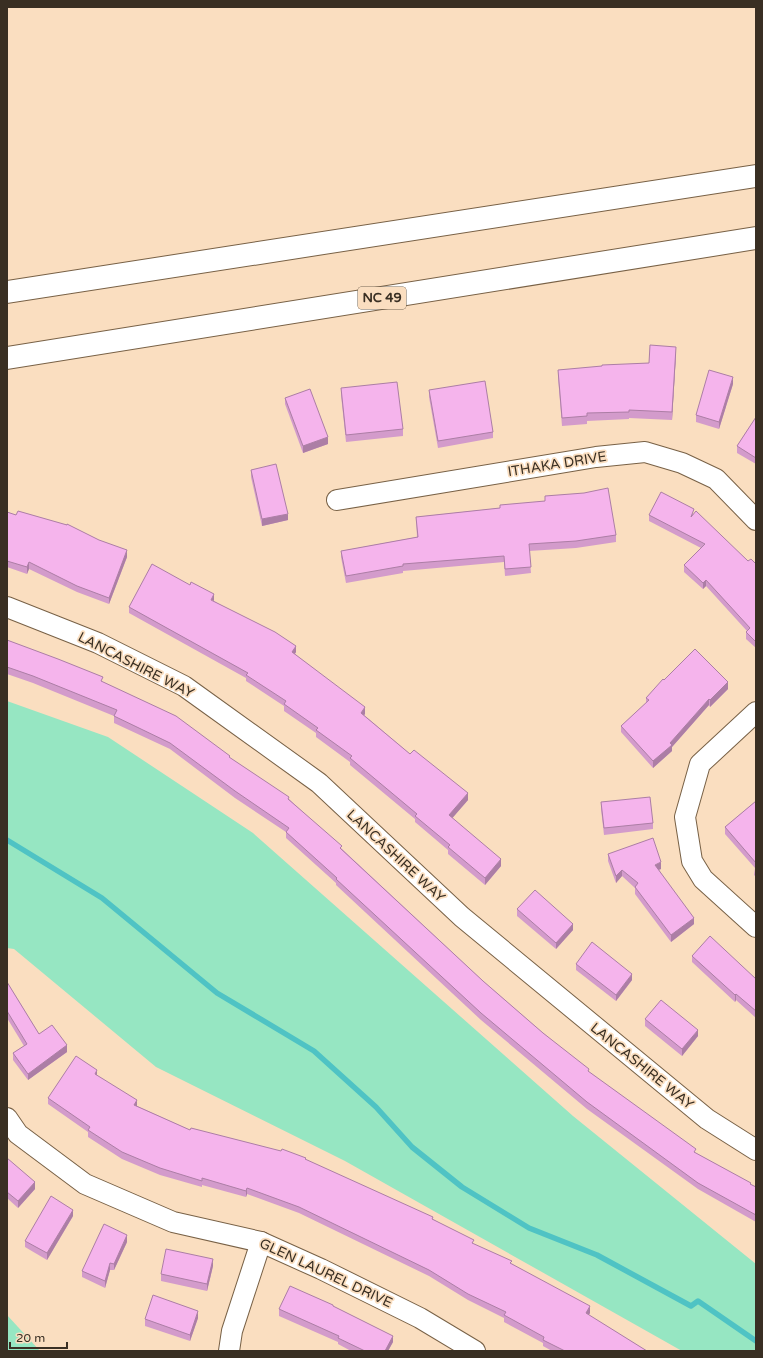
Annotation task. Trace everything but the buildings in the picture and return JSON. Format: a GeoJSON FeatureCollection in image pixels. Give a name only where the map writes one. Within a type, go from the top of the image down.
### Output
{"type":"FeatureCollection","features":[{"type":"Feature","properties":{"kind":"highway"},"geometry":{"type":"LineString","coordinates":[[7,292],[756,176]]}},
{"type":"Feature","properties":{"kind":"highway","name":"NC 49"},"geometry":{"type":"LineString","coordinates":[[7,358],[756,238]]}},
{"type":"Feature","properties":{"kind":"street","name":"ITHAKA DRIVE"},"geometry":{"type":"LineString","coordinates":[[337,500],[596,457],[645,452],[682,463],[716,479],[756,520]]}},
{"type":"Feature","properties":{"kind":"street","name":"LANCASHIRE WAY"},"geometry":{"type":"LineString","coordinates":[[7,607],[98,643],[184,686],[306,774],[462,918],[707,1119],[756,1150]]}},
{"type":"Feature","properties":{"kind":"street"},"geometry":{"type":"LineString","coordinates":[[756,712],[700,764],[685,817],[692,860],[702,879],[756,927]]}},
{"type":"Feature","properties":{"kind":"street","name":"GLEN LAUREL DRIVE"},"geometry":{"type":"LineString","coordinates":[[7,1118],[18,1134],[85,1184],[173,1222],[261,1242],[321,1269],[420,1318],[475,1351]]}},
{"type":"Feature","properties":{"kind":"street"},"geometry":{"type":"LineString","coordinates":[[229,1351],[232,1331],[261,1242]]}},
{"type":"Feature","properties":{"kind":"green space"},"geometry":{"type":"Polygon","coordinates":[[[7,701],[108,737],[253,833],[573,1116],[756,1264],[756,1351],[682,1351],[345,1161],[156,1067],[14,949],[7,948],[7,701]]]}},
{"type":"Feature","properties":{"kind":"green space"},"geometry":{"type":"Polygon","coordinates":[[[7,1315],[40,1351],[7,1351],[7,1315]]]}},
{"type":"Feature","properties":{"kind":"waterway"},"geometry":{"type":"LineString","coordinates":[[7,840],[102,898],[217,993],[314,1051],[376,1107],[412,1147],[462,1187],[529,1228],[597,1255],[691,1306],[698,1301],[756,1341]]}}]}
